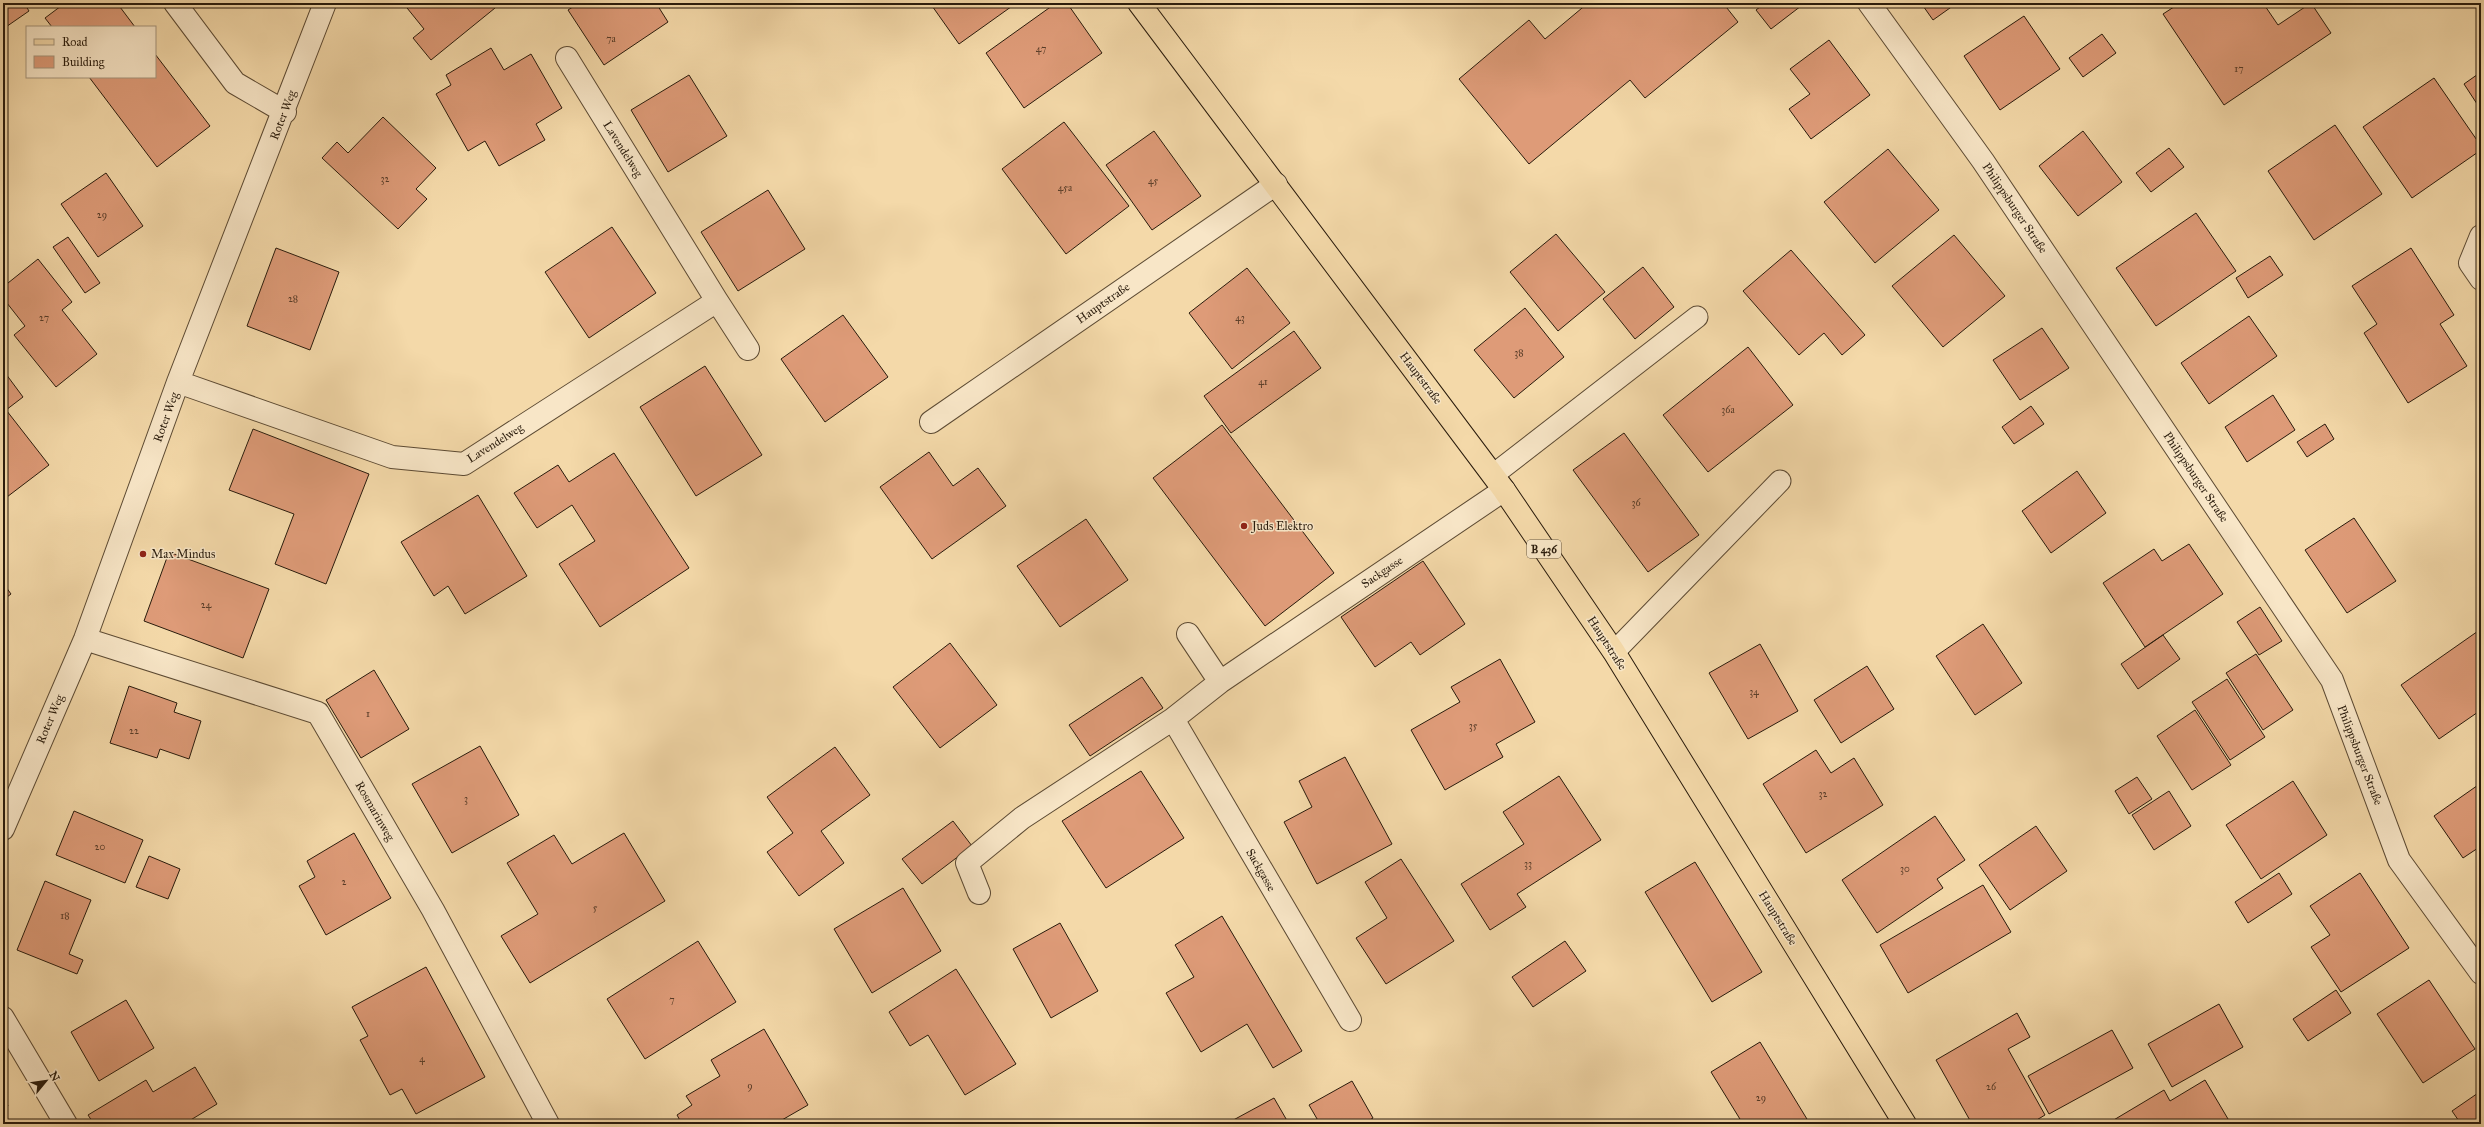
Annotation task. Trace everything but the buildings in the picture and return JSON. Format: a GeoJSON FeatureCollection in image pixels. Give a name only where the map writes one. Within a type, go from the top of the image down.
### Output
{"type":"FeatureCollection","features":[{"type":"Feature","properties":{"kind":"main road","name":"Hauptstraße"},"geometry":{"type":"LineString","coordinates":[[1139,3],[1498,482],[1614,652],[1905,1124]]}},
{"type":"Feature","properties":{"kind":"street"},"geometry":{"type":"LineString","coordinates":[[175,3],[235,83],[285,112]]}},
{"type":"Feature","properties":{"kind":"street","name":"Roter Weg"},"geometry":{"type":"LineString","coordinates":[[3,829],[85,639],[178,382],[285,112],[325,3]]}},
{"type":"Feature","properties":{"kind":"street","name":"Philippsburger Straße"},"geometry":{"type":"LineString","coordinates":[[1869,3],[1983,161],[2332,680],[2399,860],[2481,973]]}},
{"type":"Feature","properties":{"kind":"street","name":"Lavendelweg"},"geometry":{"type":"LineString","coordinates":[[567,58],[748,349]]}},
{"type":"Feature","properties":{"kind":"street","name":"Hauptstraße"},"geometry":{"type":"LineString","coordinates":[[931,422],[1276,184]]}},
{"type":"Feature","properties":{"kind":"street"},"geometry":{"type":"LineString","coordinates":[[2481,236],[2470,262],[2481,279]]}},
{"type":"Feature","properties":{"kind":"street","name":"Lavendelweg"},"geometry":{"type":"LineString","coordinates":[[178,382],[392,457],[464,464],[717,300]]}},
{"type":"Feature","properties":{"kind":"street","name":"Sackgasse"},"geometry":{"type":"LineString","coordinates":[[979,894],[967,863],[1022,818],[1173,719],[1220,682],[1498,482]]}},
{"type":"Feature","properties":{"kind":"street"},"geometry":{"type":"LineString","coordinates":[[1188,634],[1220,682]]}},
{"type":"Feature","properties":{"kind":"street","name":"Rosmarinweg"},"geometry":{"type":"LineString","coordinates":[[85,639],[318,713],[433,910],[548,1124]]}},
{"type":"Feature","properties":{"kind":"street","name":"Sackgasse"},"geometry":{"type":"LineString","coordinates":[[1173,719],[1350,1020]]}},
{"type":"Feature","properties":{"kind":"street"},"geometry":{"type":"LineString","coordinates":[[3,1018],[66,1124]]}},
{"type":"Feature","properties":{"kind":"lane"},"geometry":{"type":"LineString","coordinates":[[1498,482],[1697,317]]}},
{"type":"Feature","properties":{"kind":"lane"},"geometry":{"type":"LineString","coordinates":[[1614,652],[1780,481]]}},
{"type":"Feature","properties":{"kind":"place","name":"Juds Elektro"},"geometry":{"type":"Point","coordinates":[1244,526]}},
{"type":"Feature","properties":{"kind":"place","name":"Max Mindus"},"geometry":{"type":"Point","coordinates":[143,554]}}]}
